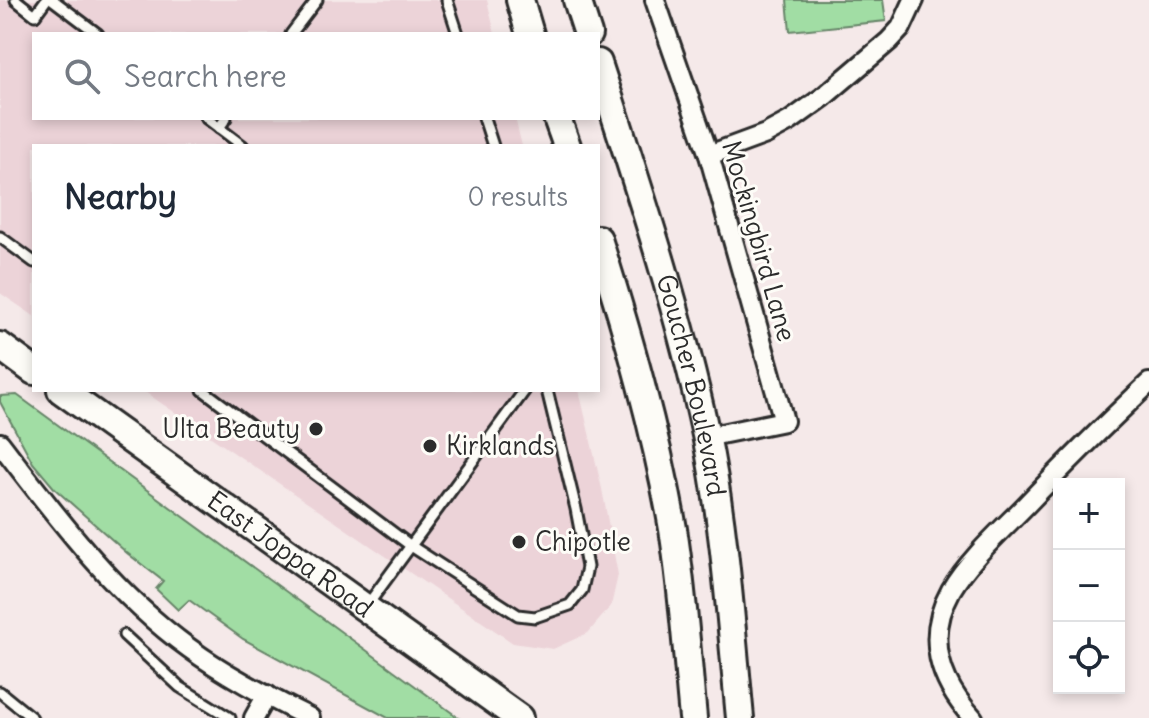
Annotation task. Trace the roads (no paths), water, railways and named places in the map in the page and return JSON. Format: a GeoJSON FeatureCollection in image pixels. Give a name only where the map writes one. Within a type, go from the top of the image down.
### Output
{"type":"FeatureCollection","features":[{"type":"Feature","properties":{"kind":"main road"},"geometry":{"type":"LineString","coordinates":[[520,0],[529,32]]}},
{"type":"Feature","properties":{"kind":"main road"},"geometry":{"type":"LineString","coordinates":[[577,0],[587,32]]}},
{"type":"Feature","properties":{"kind":"main road","name":"Goucher Boulevard"},"geometry":{"type":"LineString","coordinates":[[600,69],[672,298],[706,437],[728,591],[740,718]]}},
{"type":"Feature","properties":{"kind":"main road"},"geometry":{"type":"LineString","coordinates":[[558,120],[566,144]]}},
{"type":"Feature","properties":{"kind":"main road","name":"Goucher Boulevard"},"geometry":{"type":"LineString","coordinates":[[600,245],[629,337],[673,529],[693,718]]}},
{"type":"Feature","properties":{"kind":"main road"},"geometry":{"type":"LineString","coordinates":[[0,346],[32,370]]}},
{"type":"Feature","properties":{"kind":"main road","name":"East Joppa Road"},"geometry":{"type":"LineString","coordinates":[[64,392],[519,718]]}},
{"type":"Feature","properties":{"kind":"street","name":"Mockingbird Lane"},"geometry":{"type":"LineString","coordinates":[[655,0],[709,155],[784,421],[706,437]]}},
{"type":"Feature","properties":{"kind":"street"},"geometry":{"type":"LineString","coordinates":[[709,155],[766,134],[822,98],[889,41],[901,28],[914,0]]}},
{"type":"Feature","properties":{"kind":"street"},"geometry":{"type":"LineString","coordinates":[[973,718],[948,684],[937,648],[943,610],[951,590],[969,565],[1064,465],[1149,383]]}},
{"type":"Feature","properties":{"kind":"street"},"geometry":{"type":"LineString","coordinates":[[0,443],[55,514],[140,606],[214,665],[310,718]]}},
{"type":"Feature","properties":{"kind":"street"},"geometry":{"type":"LineString","coordinates":[[254,718],[267,695]]}},
{"type":"Feature","properties":{"kind":"lane"},"geometry":{"type":"LineString","coordinates":[[16,0],[35,15],[46,0]]}},
{"type":"Feature","properties":{"kind":"lane"},"geometry":{"type":"LineString","coordinates":[[53,0],[95,32]]}},
{"type":"Feature","properties":{"kind":"lane"},"geometry":{"type":"LineString","coordinates":[[293,32],[317,0]]}},
{"type":"Feature","properties":{"kind":"lane"},"geometry":{"type":"LineString","coordinates":[[447,0],[457,32]]}},
{"type":"Feature","properties":{"kind":"lane"},"geometry":{"type":"LineString","coordinates":[[209,120],[240,144]]}},
{"type":"Feature","properties":{"kind":"lane"},"geometry":{"type":"LineString","coordinates":[[219,128],[225,120]]}},
{"type":"Feature","properties":{"kind":"lane"},"geometry":{"type":"LineString","coordinates":[[485,120],[492,144]]}},
{"type":"Feature","properties":{"kind":"lane"},"geometry":{"type":"LineString","coordinates":[[0,237],[32,261]]}},
{"type":"Feature","properties":{"kind":"lane"},"geometry":{"type":"LineString","coordinates":[[206,392],[411,546],[518,615],[535,617],[570,605],[582,590],[587,567],[547,392]]}},
{"type":"Feature","properties":{"kind":"lane"},"geometry":{"type":"LineString","coordinates":[[365,608],[522,394]]}},
{"type":"Feature","properties":{"kind":"lane"},"geometry":{"type":"LineString","coordinates":[[124,635],[180,687],[230,718]]}},
{"type":"Feature","properties":{"kind":"lane"},"geometry":{"type":"LineString","coordinates":[[0,692],[32,718]]}},
{"type":"Feature","properties":{"kind":"place","name":"Ulta Beauty"},"geometry":{"type":"Point","coordinates":[316,429]}},
{"type":"Feature","properties":{"kind":"place","name":"Kirklands"},"geometry":{"type":"Point","coordinates":[430,446]}},
{"type":"Feature","properties":{"kind":"place","name":"Chipotle"},"geometry":{"type":"Point","coordinates":[519,542]}}]}
